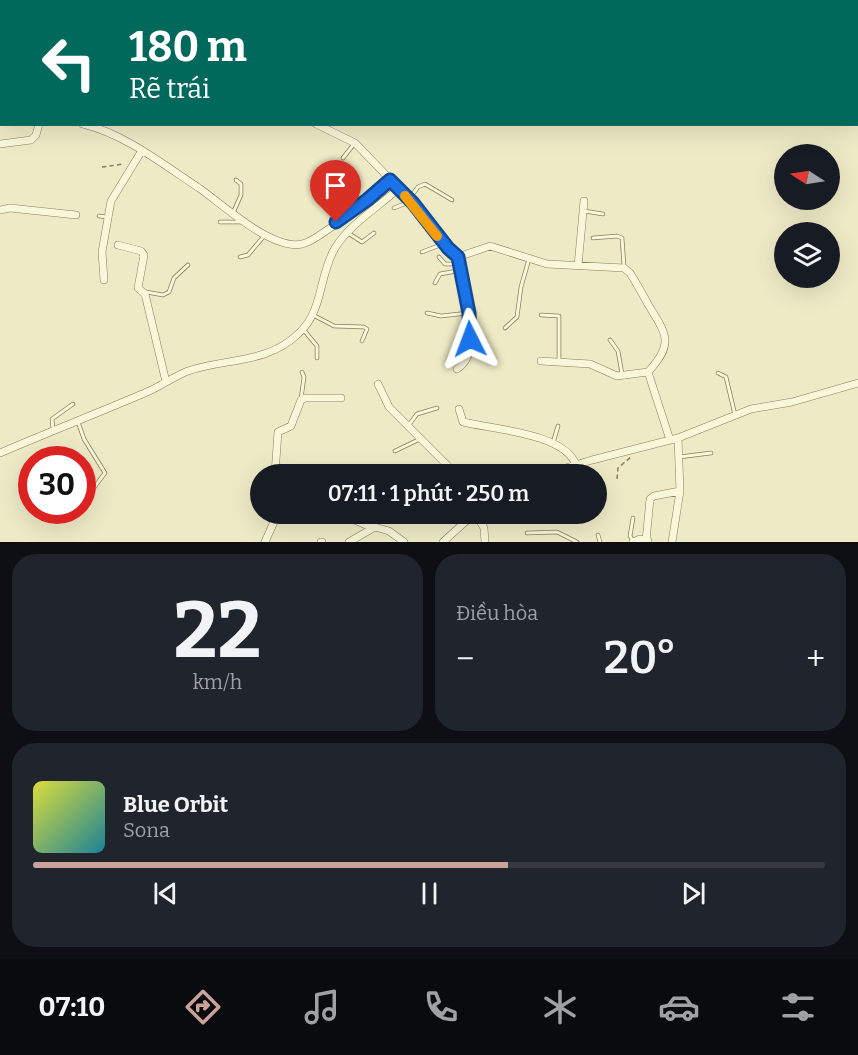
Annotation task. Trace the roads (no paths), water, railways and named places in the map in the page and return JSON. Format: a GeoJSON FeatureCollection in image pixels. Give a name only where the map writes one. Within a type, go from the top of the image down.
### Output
{"type":"FeatureCollection","features":[{"type":"Feature","properties":{"kind":"street"},"geometry":{"type":"LineString","coordinates":[[0,144],[31,140],[38,126]]}},
{"type":"Feature","properties":{"kind":"street"},"geometry":{"type":"LineString","coordinates":[[89,126],[108,133],[200,189],[241,222],[288,244],[306,243],[394,184]]}},
{"type":"Feature","properties":{"kind":"street"},"geometry":{"type":"LineString","coordinates":[[320,126],[355,143],[410,200],[458,264],[469,313],[470,339],[463,365],[457,369]]}},
{"type":"Feature","properties":{"kind":"street"},"geometry":{"type":"LineString","coordinates":[[104,280],[102,252],[114,195],[141,152]]}},
{"type":"Feature","properties":{"kind":"street"},"geometry":{"type":"LineString","coordinates":[[0,453],[150,391],[190,371],[264,355],[296,336],[314,315],[328,262],[336,246],[394,184]]}},
{"type":"Feature","properties":{"kind":"street"},"geometry":{"type":"LineString","coordinates":[[578,266],[584,201]]}},
{"type":"Feature","properties":{"kind":"street"},"geometry":{"type":"LineString","coordinates":[[0,210],[10,208],[76,215]]}},
{"type":"Feature","properties":{"kind":"street"},"geometry":{"type":"LineString","coordinates":[[118,245],[143,252],[144,261],[138,284],[140,290],[145,294],[166,382]]}},
{"type":"Feature","properties":{"kind":"street"},"geometry":{"type":"LineString","coordinates":[[458,264],[490,246],[553,265],[624,268],[630,273],[663,326],[666,335],[663,350],[648,372],[614,375],[590,364],[541,361]]}},
{"type":"Feature","properties":{"kind":"street"},"geometry":{"type":"LineString","coordinates":[[648,372],[679,458],[680,491],[672,542]]}},
{"type":"Feature","properties":{"kind":"street"},"geometry":{"type":"LineString","coordinates":[[580,464],[674,439],[735,415],[858,383]]}},
{"type":"Feature","properties":{"kind":"street"},"geometry":{"type":"LineString","coordinates":[[378,384],[389,407],[447,464]]}},
{"type":"Feature","properties":{"kind":"street"},"geometry":{"type":"LineString","coordinates":[[276,464],[278,432],[291,426],[301,400],[341,398]]}},
{"type":"Feature","properties":{"kind":"street"},"geometry":{"type":"LineString","coordinates":[[459,409],[463,422],[518,431],[572,455],[576,464]]}},
{"type":"Feature","properties":{"kind":"street"},"geometry":{"type":"LineString","coordinates":[[633,542],[648,541],[650,499],[654,496],[680,491]]}},
{"type":"Feature","properties":{"kind":"street"},"geometry":{"type":"LineString","coordinates":[[265,542],[273,524]]}},
{"type":"Feature","properties":{"kind":"street"},"geometry":{"type":"LineString","coordinates":[[365,524],[390,531],[404,542]]}},
{"type":"Feature","properties":{"kind":"street"},"geometry":{"type":"LineString","coordinates":[[443,542],[463,524]]}},
{"type":"Feature","properties":{"kind":"street"},"geometry":{"type":"LineString","coordinates":[[482,524],[485,542]]}},
{"type":"Feature","properties":{"kind":"street"},"geometry":{"type":"LineString","coordinates":[[349,542],[371,526]]}},
{"type":"Feature","properties":{"kind":"lane"},"geometry":{"type":"LineString","coordinates":[[343,159],[355,143]]}},
{"type":"Feature","properties":{"kind":"lane"},"geometry":{"type":"LineString","coordinates":[[232,215],[241,195],[241,184],[236,180]]}},
{"type":"Feature","properties":{"kind":"lane"},"geometry":{"type":"LineString","coordinates":[[394,208],[410,200],[415,191],[425,184],[452,200]]}},
{"type":"Feature","properties":{"kind":"lane"},"geometry":{"type":"LineString","coordinates":[[583,211],[603,214]]}},
{"type":"Feature","properties":{"kind":"lane"},"geometry":{"type":"LineString","coordinates":[[99,216],[109,218]]}},
{"type":"Feature","properties":{"kind":"lane"},"geometry":{"type":"LineString","coordinates":[[220,222],[232,224],[241,222]]}},
{"type":"Feature","properties":{"kind":"lane"},"geometry":{"type":"LineString","coordinates":[[348,233],[362,242],[374,233]]}},
{"type":"Feature","properties":{"kind":"lane"},"geometry":{"type":"LineString","coordinates":[[240,257],[248,255],[266,234]]}},
{"type":"Feature","properties":{"kind":"lane"},"geometry":{"type":"LineString","coordinates":[[593,238],[617,236],[622,238],[624,268]]}},
{"type":"Feature","properties":{"kind":"lane"},"geometry":{"type":"LineString","coordinates":[[422,252],[443,243]]}},
{"type":"Feature","properties":{"kind":"lane"},"geometry":{"type":"LineString","coordinates":[[439,257],[445,264],[458,264]]}},
{"type":"Feature","properties":{"kind":"lane"},"geometry":{"type":"LineString","coordinates":[[505,328],[517,317],[521,287],[529,259]]}},
{"type":"Feature","properties":{"kind":"lane"},"geometry":{"type":"LineString","coordinates":[[435,283],[440,274],[458,264]]}},
{"type":"Feature","properties":{"kind":"lane"},"geometry":{"type":"LineString","coordinates":[[145,294],[163,295],[169,292],[174,278],[188,265]]}},
{"type":"Feature","properties":{"kind":"lane"},"geometry":{"type":"LineString","coordinates":[[427,313],[441,316],[469,313]]}},
{"type":"Feature","properties":{"kind":"lane"},"geometry":{"type":"LineString","coordinates":[[314,315],[334,326],[364,327],[367,329],[362,341]]}},
{"type":"Feature","properties":{"kind":"lane"},"geometry":{"type":"LineString","coordinates":[[541,315],[559,316],[559,361]]}},
{"type":"Feature","properties":{"kind":"lane"},"geometry":{"type":"LineString","coordinates":[[303,329],[317,346],[317,358]]}},
{"type":"Feature","properties":{"kind":"lane"},"geometry":{"type":"LineString","coordinates":[[610,340],[618,351],[622,375]]}},
{"type":"Feature","properties":{"kind":"lane"},"geometry":{"type":"LineString","coordinates":[[301,400],[304,377],[302,372]]}},
{"type":"Feature","properties":{"kind":"lane"},"geometry":{"type":"LineString","coordinates":[[718,373],[726,377],[735,415]]}},
{"type":"Feature","properties":{"kind":"lane"},"geometry":{"type":"LineString","coordinates":[[53,431],[51,425],[54,415],[73,404]]}},
{"type":"Feature","properties":{"kind":"lane"},"geometry":{"type":"LineString","coordinates":[[408,426],[417,414],[437,408]]}},
{"type":"Feature","properties":{"kind":"lane"},"geometry":{"type":"LineString","coordinates":[[78,420],[88,446]]}},
{"type":"Feature","properties":{"kind":"lane"},"geometry":{"type":"LineString","coordinates":[[552,445],[558,426]]}},
{"type":"Feature","properties":{"kind":"lane"},"geometry":{"type":"LineString","coordinates":[[395,451],[422,438]]}},
{"type":"Feature","properties":{"kind":"lane"},"geometry":{"type":"LineString","coordinates":[[679,458],[711,453]]}},
{"type":"Feature","properties":{"kind":"lane"},"geometry":{"type":"LineString","coordinates":[[96,458],[105,473],[105,477],[96,486]]}},
{"type":"Feature","properties":{"kind":"lane"},"geometry":{"type":"LineString","coordinates":[[633,518],[630,536],[633,542]]}},
{"type":"Feature","properties":{"kind":"lane"},"geometry":{"type":"LineString","coordinates":[[527,533],[557,532],[577,542]]}},
{"type":"Feature","properties":{"kind":"lane"},"geometry":{"type":"LineString","coordinates":[[598,535],[600,542]]}}]}
